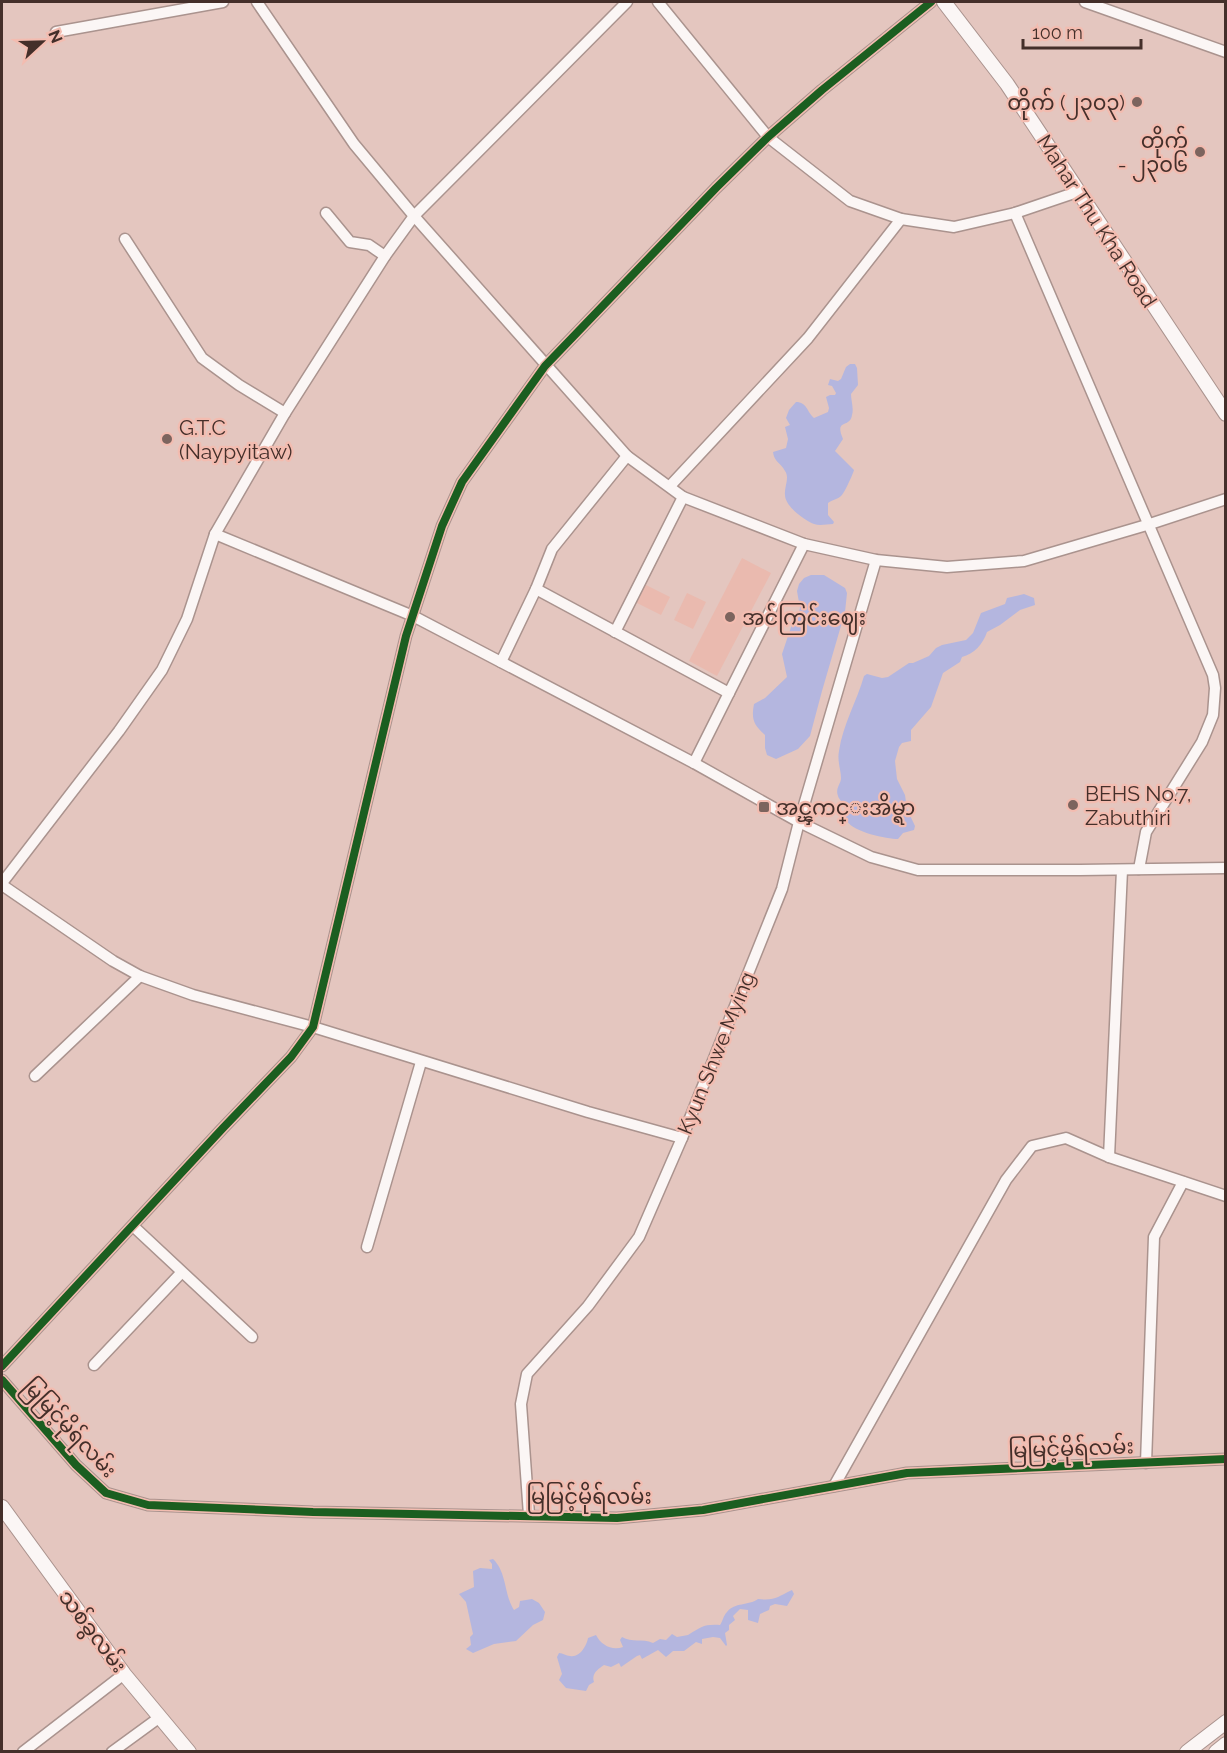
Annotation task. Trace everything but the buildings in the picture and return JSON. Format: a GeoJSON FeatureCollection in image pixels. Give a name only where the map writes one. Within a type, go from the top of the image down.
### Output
{"type":"FeatureCollection","features":[{"type":"Feature","properties":{"kind":"main road","name":"Mahar Thu Kha Road"},"geometry":{"type":"LineString","coordinates":[[944,2],[1007,84],[1226,414]]}},
{"type":"Feature","properties":{"kind":"main road","name":"သစ်ခွလမ်း"},"geometry":{"type":"LineString","coordinates":[[2,1507],[124,1674],[189,1752]]}},
{"type":"Feature","properties":{"kind":"main road"},"geometry":{"type":"LineString","coordinates":[[1187,1752],[1226,1722]]}},
{"type":"Feature","properties":{"kind":"main road"},"geometry":{"type":"LineString","coordinates":[[1216,1752],[1226,1744]]}},
{"type":"Feature","properties":{"kind":"street"},"geometry":{"type":"LineString","coordinates":[[56,32],[223,2]]}},
{"type":"Feature","properties":{"kind":"street"},"geometry":{"type":"LineString","coordinates":[[257,2],[354,144],[414,216],[627,456],[683,497],[804,544],[876,560],[947,567],[1024,561],[1226,499]]}},
{"type":"Feature","properties":{"kind":"street"},"geometry":{"type":"LineString","coordinates":[[627,2],[414,216],[385,256],[285,413],[214,534],[187,619],[162,670],[119,731],[2,884],[113,961],[140,976],[193,995],[313,1027],[588,1112],[682,1138]]}},
{"type":"Feature","properties":{"kind":"street"},"geometry":{"type":"LineString","coordinates":[[658,2],[768,137],[850,201],[901,219],[954,227],[1015,213],[1077,192]]}},
{"type":"Feature","properties":{"kind":"street"},"geometry":{"type":"LineString","coordinates":[[2,1366],[291,1058],[313,1027],[406,636],[442,526],[462,482],[545,366],[716,188],[768,137],[822,90],[931,2]]}},
{"type":"Feature","properties":{"kind":"street"},"geometry":{"type":"LineString","coordinates":[[1085,2],[1226,52]]}},
{"type":"Feature","properties":{"kind":"street"},"geometry":{"type":"LineString","coordinates":[[326,213],[350,243],[369,245],[385,256]]}},
{"type":"Feature","properties":{"kind":"street"},"geometry":{"type":"LineString","coordinates":[[1015,213],[1214,675],[1213,715],[1202,742],[1146,832],[1139,869]]}},
{"type":"Feature","properties":{"kind":"street"},"geometry":{"type":"LineString","coordinates":[[670,486],[808,338],[901,219]]}},
{"type":"Feature","properties":{"kind":"street"},"geometry":{"type":"LineString","coordinates":[[125,239],[202,358],[285,413]]}},
{"type":"Feature","properties":{"kind":"street"},"geometry":{"type":"LineString","coordinates":[[501,662],[536,589],[552,549],[627,456]]}},
{"type":"Feature","properties":{"kind":"street"},"geometry":{"type":"LineString","coordinates":[[615,632],[683,497]]}},
{"type":"Feature","properties":{"kind":"street"},"geometry":{"type":"LineString","coordinates":[[214,534],[413,616],[694,763],[799,822],[871,857],[918,870],[1226,868]]}},
{"type":"Feature","properties":{"kind":"street"},"geometry":{"type":"LineString","coordinates":[[694,763],[804,544]]}},
{"type":"Feature","properties":{"kind":"street","name":"Kyun Shwe Mying"},"geometry":{"type":"LineString","coordinates":[[529,1515],[521,1404],[527,1374],[588,1306],[639,1237],[682,1138],[782,889],[799,822],[876,560]]}},
{"type":"Feature","properties":{"kind":"street"},"geometry":{"type":"LineString","coordinates":[[536,589],[729,693]]}},
{"type":"Feature","properties":{"kind":"street"},"geometry":{"type":"LineString","coordinates":[[1109,1157],[1122,870]]}},
{"type":"Feature","properties":{"kind":"street"},"geometry":{"type":"LineString","coordinates":[[35,1076],[140,976]]}},
{"type":"Feature","properties":{"kind":"street"},"geometry":{"type":"LineString","coordinates":[[367,1247],[422,1062]]}},
{"type":"Feature","properties":{"kind":"street"},"geometry":{"type":"LineString","coordinates":[[834,1486],[1006,1180],[1032,1146],[1066,1138],[1109,1157],[1226,1196]]}},
{"type":"Feature","properties":{"kind":"street"},"geometry":{"type":"LineString","coordinates":[[1146,1463],[1154,1237],[1183,1182]]}},
{"type":"Feature","properties":{"kind":"street"},"geometry":{"type":"LineString","coordinates":[[133,1226],[252,1337]]}},
{"type":"Feature","properties":{"kind":"street"},"geometry":{"type":"LineString","coordinates":[[94,1365],[181,1273]]}},
{"type":"Feature","properties":{"kind":"street","name":"မြမြင့်မိုရ်လမ်း"},"geometry":{"type":"LineString","coordinates":[[2,1380],[76,1465],[106,1493],[148,1505],[325,1512],[617,1518],[703,1509],[907,1473],[1226,1459]]}},
{"type":"Feature","properties":{"kind":"street"},"geometry":{"type":"LineString","coordinates":[[22,1752],[124,1674]]}},
{"type":"Feature","properties":{"kind":"street"},"geometry":{"type":"LineString","coordinates":[[112,1752],[160,1717]]}},
{"type":"Feature","properties":{"kind":"shaded area","name":"အင်ကြင်းဈေး"},"geometry":{"type":"Polygon","coordinates":[[[742,558],[771,573],[717,676],[689,661],[742,558]]]}},
{"type":"Feature","properties":{"kind":"shaded area"},"geometry":{"type":"Polygon","coordinates":[[[644,584],[670,597],[661,615],[635,602],[644,584]]]}},
{"type":"Feature","properties":{"kind":"shaded area","name":"အင်ကြင်းဈေး"},"geometry":{"type":"Polygon","coordinates":[[[687,593],[706,602],[693,629],[674,620],[687,593]]]}},
{"type":"Feature","properties":{"kind":"water"},"geometry":{"type":"Polygon","coordinates":[[[855,364],[857,368],[858,385],[851,394],[853,410],[851,419],[840,428],[843,439],[835,451],[854,470],[842,494],[828,503],[828,515],[834,522],[833,524],[816,525],[800,516],[788,504],[785,495],[786,474],[773,452],[786,448],[788,439],[785,427],[790,425],[786,418],[796,402],[805,405],[814,418],[828,412],[826,397],[836,393],[832,386],[828,385],[830,379],[838,381],[841,379],[846,367],[855,364]]]}},
{"type":"Feature","properties":{"kind":"water"},"geometry":{"type":"Polygon","coordinates":[[[811,575],[824,575],[845,588],[847,593],[845,612],[810,736],[798,749],[776,759],[767,755],[765,735],[753,718],[754,704],[765,698],[787,677],[782,654],[800,608],[797,591],[799,584],[811,575]]]}},
{"type":"Feature","properties":{"kind":"water"},"geometry":{"type":"Polygon","coordinates":[[[1024,594],[1034,598],[1035,605],[1020,610],[987,632],[978,648],[962,657],[960,662],[943,673],[931,707],[911,730],[911,741],[902,743],[899,747],[895,761],[897,779],[905,795],[907,809],[915,826],[914,830],[903,833],[898,839],[893,839],[871,834],[850,825],[837,793],[841,778],[839,755],[844,731],[864,676],[867,674],[882,678],[888,677],[909,663],[929,656],[942,645],[966,640],[973,633],[981,613],[1005,604],[1007,598],[1024,594]]]}},
{"type":"Feature","properties":{"kind":"water"},"geometry":{"type":"Polygon","coordinates":[[[493,1559],[501,1570],[508,1598],[514,1610],[519,1607],[520,1601],[532,1599],[539,1603],[545,1612],[543,1620],[533,1625],[516,1641],[494,1644],[473,1653],[466,1649],[471,1645],[470,1637],[473,1634],[466,1602],[459,1594],[474,1587],[473,1571],[480,1568],[492,1569],[489,1560],[493,1559]]]}},
{"type":"Feature","properties":{"kind":"water"},"geometry":{"type":"Polygon","coordinates":[[[792,1590],[794,1594],[787,1606],[775,1604],[770,1606],[769,1610],[760,1614],[758,1623],[748,1620],[748,1610],[740,1609],[733,1616],[735,1620],[725,1633],[726,1646],[720,1638],[713,1637],[702,1639],[702,1644],[696,1642],[684,1651],[673,1651],[666,1657],[658,1650],[642,1659],[640,1655],[637,1656],[621,1667],[619,1663],[611,1667],[604,1665],[596,1672],[593,1677],[594,1682],[586,1691],[566,1688],[559,1680],[562,1674],[557,1657],[559,1653],[569,1656],[577,1655],[585,1647],[588,1638],[596,1635],[604,1644],[615,1648],[623,1647],[620,1640],[622,1637],[653,1643],[660,1639],[666,1640],[672,1634],[677,1637],[688,1635],[703,1627],[720,1625],[726,1614],[734,1607],[758,1599],[772,1599],[792,1590]]]}},
{"type":"Feature","properties":{"kind":"cycle path"},"geometry":{"type":"LineString","coordinates":[[2,1366],[291,1057],[313,1027],[406,636],[442,526],[462,482],[545,366],[716,188],[768,137],[822,90],[931,2]]}},
{"type":"Feature","properties":{"kind":"cycle path"},"geometry":{"type":"LineString","coordinates":[[2,1380],[76,1465],[106,1493],[148,1505],[313,1512],[617,1518],[703,1510],[907,1473],[1226,1459]]}},
{"type":"Feature","properties":{"kind":"place","name":"တိုက် (၂၃၀၃)"},"geometry":{"type":"Point","coordinates":[1137,102]}},
{"type":"Feature","properties":{"kind":"place","name":"တိုက် - ၂၃၀၆"},"geometry":{"type":"Point","coordinates":[1200,152]}},
{"type":"Feature","properties":{"kind":"place","name":"G.T.C (Naypyitaw)"},"geometry":{"type":"Point","coordinates":[167,439]}},
{"type":"Feature","properties":{"kind":"place","name":"အင်ကြင်းဈေး"},"geometry":{"type":"Point","coordinates":[730,617]}},
{"type":"Feature","properties":{"kind":"place","name":"BEHS No.7, Zabuthiri"},"geometry":{"type":"Point","coordinates":[1073,805]}},
{"type":"Feature","properties":{"kind":"place","name":"အင္ၾကင္းအိမ္ရာ"},"geometry":{"type":"Point","coordinates":[764,807]}}]}
